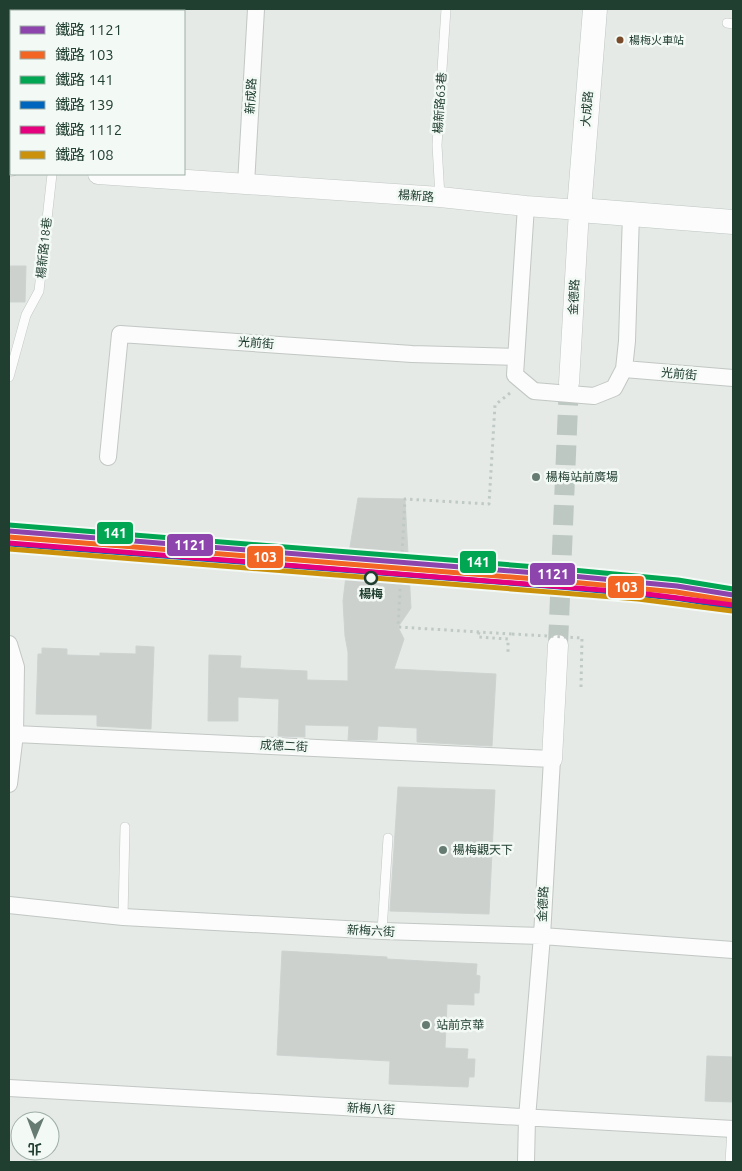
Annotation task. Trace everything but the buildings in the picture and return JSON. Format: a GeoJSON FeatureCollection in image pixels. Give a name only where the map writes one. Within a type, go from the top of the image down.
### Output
{"type":"FeatureCollection","features":[{"type":"Feature","properties":{"kind":"main road","name":"大成路"},"geometry":{"type":"LineString","coordinates":[[579,210],[595,9]]}},
{"type":"Feature","properties":{"kind":"main road","name":"楊新路"},"geometry":{"type":"LineString","coordinates":[[579,210],[733,222]]}},
{"type":"Feature","properties":{"kind":"street","name":"新成路"},"geometry":{"type":"LineString","coordinates":[[246,184],[256,9]]}},
{"type":"Feature","properties":{"kind":"street","name":"楊新路"},"geometry":{"type":"LineString","coordinates":[[113,175],[440,197],[579,210]]}},
{"type":"Feature","properties":{"kind":"street"},"geometry":{"type":"LineString","coordinates":[[526,206],[515,375],[534,391],[594,396],[614,388],[624,369],[628,341],[631,214]]}},
{"type":"Feature","properties":{"kind":"street","name":"金德路"},"geometry":{"type":"LineString","coordinates":[[569,384],[579,210]]}},
{"type":"Feature","properties":{"kind":"street","name":"光前街"},"geometry":{"type":"LineString","coordinates":[[108,457],[120,334],[412,354],[516,357]]}},
{"type":"Feature","properties":{"kind":"street","name":"光前街"},"geometry":{"type":"LineString","coordinates":[[624,369],[733,378]]}},
{"type":"Feature","properties":{"kind":"street"},"geometry":{"type":"LineString","coordinates":[[9,644],[16,667],[15,734],[9,784]]}},
{"type":"Feature","properties":{"kind":"street","name":"金德路"},"geometry":{"type":"LineString","coordinates":[[526,1162],[542,936],[558,645]]}},
{"type":"Feature","properties":{"kind":"street","name":"成德二街"},"geometry":{"type":"LineString","coordinates":[[15,734],[552,759]]}},
{"type":"Feature","properties":{"kind":"street","name":"新梅六街"},"geometry":{"type":"LineString","coordinates":[[9,905],[123,917],[382,932],[542,936],[733,950]]}},
{"type":"Feature","properties":{"kind":"street","name":"新梅八街"},"geometry":{"type":"LineString","coordinates":[[9,1088],[732,1129]]}},
{"type":"Feature","properties":{"kind":"lane","name":"楊新路63巷"},"geometry":{"type":"LineString","coordinates":[[440,197],[437,145],[446,9]]}},
{"type":"Feature","properties":{"kind":"lane","name":"楊新路18巷"},"geometry":{"type":"LineString","coordinates":[[9,377],[26,316],[39,291],[52,175]]}},
{"type":"Feature","properties":{"kind":"lane"},"geometry":{"type":"LineString","coordinates":[[123,917],[125,827]]}},
{"type":"Feature","properties":{"kind":"lane"},"geometry":{"type":"LineString","coordinates":[[382,932],[388,838]]}},
{"type":"Feature","properties":{"kind":"lane"},"geometry":{"type":"LineString","coordinates":[[730,1162],[732,1129]]}},
{"type":"Feature","properties":{"kind":"path"},"geometry":{"type":"LineString","coordinates":[[524,382],[495,405],[488,504],[405,499],[398,627],[582,638],[580,687]]}},
{"type":"Feature","properties":{"kind":"path"},"geometry":{"type":"LineString","coordinates":[[478,632],[478,637],[508,639],[508,652]]}},
{"type":"Feature","properties":{"kind":"tunnel"},"geometry":{"type":"LineString","coordinates":[[558,645],[569,383]]}},
{"type":"Feature","properties":{"kind":"rail line","name":"141"},"geometry":{"type":"LineString","coordinates":[[9,525],[562,569],[678,580],[733,589]]}},
{"type":"Feature","properties":{"kind":"rail line","name":"1121"},"geometry":{"type":"LineString","coordinates":[[9,531],[561,575],[677,586],[733,595]]}},
{"type":"Feature","properties":{"kind":"rail line","name":"103"},"geometry":{"type":"LineString","coordinates":[[9,537],[560,581],[676,592],[732,601]]}},
{"type":"Feature","properties":{"kind":"rail line","name":"1112"},"geometry":{"type":"LineString","coordinates":[[9,543],[639,593],[733,605]]}},
{"type":"Feature","properties":{"kind":"rail line","name":"139"},"geometry":{"type":"LineString","coordinates":[[9,544],[560,587],[675,598],[731,607]]}},
{"type":"Feature","properties":{"kind":"rail line","name":"108"},"geometry":{"type":"LineString","coordinates":[[9,549],[638,599],[732,611]]}},
{"type":"Feature","properties":{"kind":"place","name":"楊梅火車站"},"geometry":{"type":"Point","coordinates":[620,40]}},
{"type":"Feature","properties":{"kind":"place","name":"楊梅站前廣場"},"geometry":{"type":"Point","coordinates":[536,477]}},
{"type":"Feature","properties":{"kind":"place","name":"楊梅"},"geometry":{"type":"Point","coordinates":[371,578]}},
{"type":"Feature","properties":{"kind":"place","name":"楊梅觀天下"},"geometry":{"type":"Point","coordinates":[443,850]}},
{"type":"Feature","properties":{"kind":"place","name":"站前京華"},"geometry":{"type":"Point","coordinates":[426,1025]}}]}
